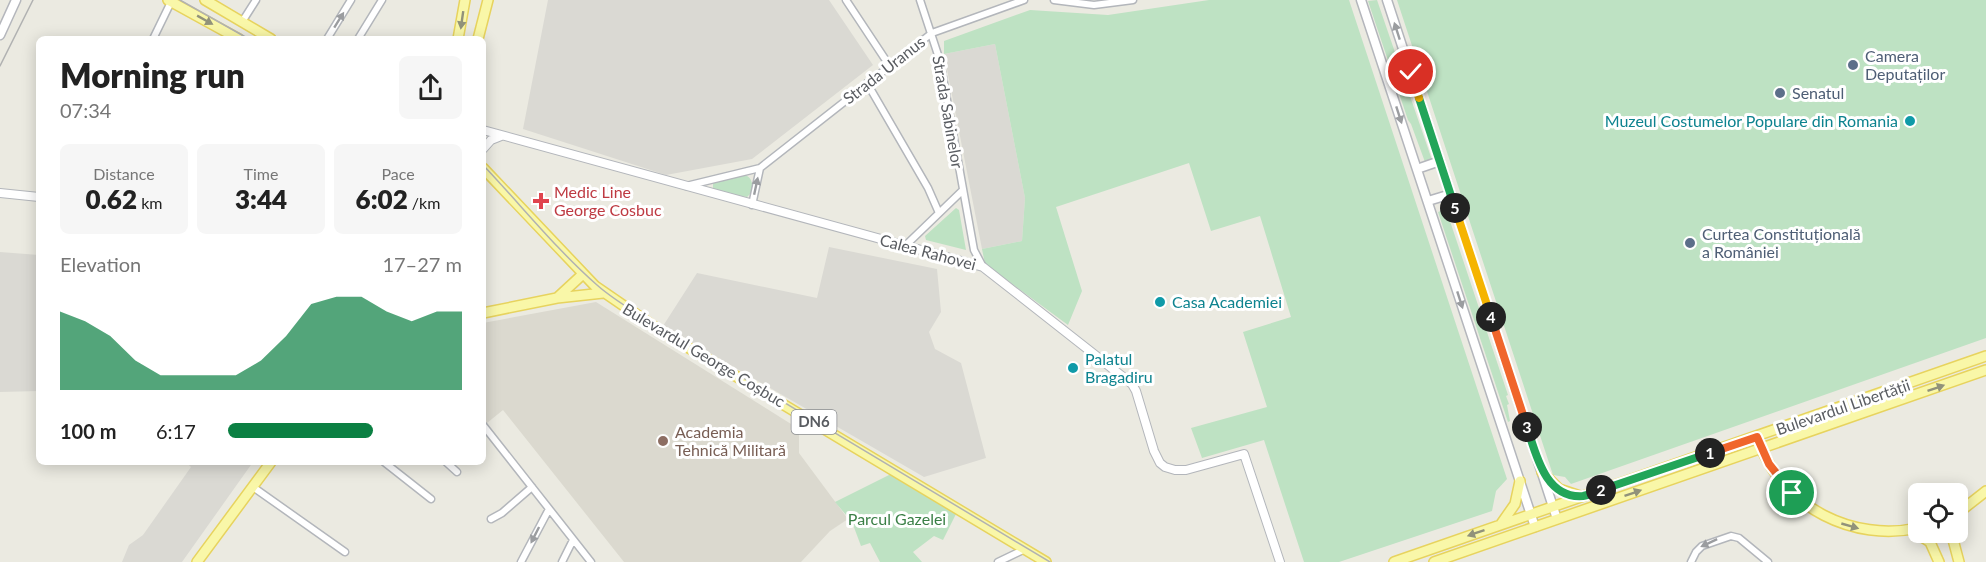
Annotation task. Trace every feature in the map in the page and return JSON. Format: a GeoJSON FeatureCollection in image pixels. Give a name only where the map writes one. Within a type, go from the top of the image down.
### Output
{"type":"FeatureCollection","features":[{"type":"Feature","properties":{"kind":"main road"},"geometry":{"type":"LineString","coordinates":[[459,36],[465,0]]}},
{"type":"Feature","properties":{"kind":"main road"},"geometry":{"type":"LineString","coordinates":[[479,36],[488,0]]}},
{"type":"Feature","properties":{"kind":"main road"},"geometry":{"type":"LineString","coordinates":[[1361,0],[1535,527]]}},
{"type":"Feature","properties":{"kind":"main road"},"geometry":{"type":"LineString","coordinates":[[1387,0],[1557,519]]}},
{"type":"Feature","properties":{"kind":"main road"},"geometry":{"type":"LineString","coordinates":[[170,1],[233,36]]}},
{"type":"Feature","properties":{"kind":"main road"},"geometry":{"type":"LineString","coordinates":[[209,1],[266,36]]}},
{"type":"Feature","properties":{"kind":"main road"},"geometry":{"type":"LineString","coordinates":[[0,34],[17,2]]}},
{"type":"Feature","properties":{"kind":"main road"},"geometry":{"type":"LineString","coordinates":[[1417,169],[1440,161]]}},
{"type":"Feature","properties":{"kind":"main road","name":"Bulevardul George Coșbuc"},"geometry":{"type":"LineString","coordinates":[[486,171],[603,293],[659,330],[1046,562]]}},
{"type":"Feature","properties":{"kind":"main road"},"geometry":{"type":"LineString","coordinates":[[1428,201],[1450,194]]}},
{"type":"Feature","properties":{"kind":"main road"},"geometry":{"type":"LineString","coordinates":[[557,298],[583,274]]}},
{"type":"Feature","properties":{"kind":"main road"},"geometry":{"type":"LineString","coordinates":[[486,312],[557,298],[603,293]]}},
{"type":"Feature","properties":{"kind":"main road","name":"Bulevardul Libertății"},"geometry":{"type":"LineString","coordinates":[[1394,562],[1986,356]]}},
{"type":"Feature","properties":{"kind":"main road","name":"Bulevardul Libertății"},"geometry":{"type":"LineString","coordinates":[[1434,562],[1986,370]]}},
{"type":"Feature","properties":{"kind":"main road"},"geometry":{"type":"LineString","coordinates":[[1757,437],[1769,464],[1784,484],[1800,500],[1820,514],[1861,529],[1889,532],[1908,530]]}},
{"type":"Feature","properties":{"kind":"main road"},"geometry":{"type":"LineString","coordinates":[[198,562],[269,465]]}},
{"type":"Feature","properties":{"kind":"main road"},"geometry":{"type":"LineString","coordinates":[[1542,472],[1563,491],[1583,496]]}},
{"type":"Feature","properties":{"kind":"main road"},"geometry":{"type":"LineString","coordinates":[[1501,524],[1515,504],[1520,481]]}},
{"type":"Feature","properties":{"kind":"main road"},"geometry":{"type":"LineString","coordinates":[[1968,505],[1986,491]]}},
{"type":"Feature","properties":{"kind":"main road"},"geometry":{"type":"LineString","coordinates":[[1930,543],[1939,562]]}},
{"type":"Feature","properties":{"kind":"main road"},"geometry":{"type":"LineString","coordinates":[[1954,543],[1959,562]]}},
{"type":"Feature","properties":{"kind":"street"},"geometry":{"type":"LineString","coordinates":[[242,22],[256,0]]}},
{"type":"Feature","properties":{"kind":"street"},"geometry":{"type":"LineString","coordinates":[[329,36],[351,0]]}},
{"type":"Feature","properties":{"kind":"street"},"geometry":{"type":"LineString","coordinates":[[360,36],[382,0]]}},
{"type":"Feature","properties":{"kind":"street"},"geometry":{"type":"LineString","coordinates":[[846,0],[889,65]]}},
{"type":"Feature","properties":{"kind":"street","name":"Strada Sabinelor"},"geometry":{"type":"LineString","coordinates":[[920,0],[943,75],[974,250],[983,267]]}},
{"type":"Feature","properties":{"kind":"street","name":"Strada Uranus"},"geometry":{"type":"LineString","coordinates":[[685,186],[760,168],[932,33],[1024,0]]}},
{"type":"Feature","properties":{"kind":"street"},"geometry":{"type":"LineString","coordinates":[[1054,0],[1094,5],[1133,0]]}},
{"type":"Feature","properties":{"kind":"street"},"geometry":{"type":"LineString","coordinates":[[154,36],[170,1]]}},
{"type":"Feature","properties":{"kind":"street"},"geometry":{"type":"LineString","coordinates":[[867,83],[928,188],[939,213]]}},
{"type":"Feature","properties":{"kind":"street","name":"Calea Rahovei"},"geometry":{"type":"LineString","coordinates":[[486,131],[983,267],[1132,384],[1157,457],[1165,466],[1175,470],[1186,470],[1244,454],[1280,562]]}},
{"type":"Feature","properties":{"kind":"street"},"geometry":{"type":"LineString","coordinates":[[486,146],[491,140],[501,136]]}},
{"type":"Feature","properties":{"kind":"street"},"geometry":{"type":"LineString","coordinates":[[752,205],[760,168]]}},
{"type":"Feature","properties":{"kind":"street","name":"Strada Sabinelor"},"geometry":{"type":"LineString","coordinates":[[905,246],[963,190]]}},
{"type":"Feature","properties":{"kind":"street"},"geometry":{"type":"LineString","coordinates":[[0,193],[36,197]]}},
{"type":"Feature","properties":{"kind":"street"},"geometry":{"type":"LineString","coordinates":[[486,429],[591,562]]}},
{"type":"Feature","properties":{"kind":"street"},"geometry":{"type":"LineString","coordinates":[[388,465],[431,499]]}},
{"type":"Feature","properties":{"kind":"street"},"geometry":{"type":"LineString","coordinates":[[449,465],[457,472]]}},
{"type":"Feature","properties":{"kind":"street"},"geometry":{"type":"LineString","coordinates":[[253,487],[345,552]]}},
{"type":"Feature","properties":{"kind":"street"},"geometry":{"type":"LineString","coordinates":[[491,519],[502,513],[532,487]]}},
{"type":"Feature","properties":{"kind":"street"},"geometry":{"type":"LineString","coordinates":[[521,562],[549,509]]}},
{"type":"Feature","properties":{"kind":"street"},"geometry":{"type":"LineString","coordinates":[[1691,562],[1702,546],[1731,536],[1739,538],[1767,562]]}},
{"type":"Feature","properties":{"kind":"street"},"geometry":{"type":"LineString","coordinates":[[562,562],[573,540]]}},
{"type":"Feature","properties":{"kind":"street"},"geometry":{"type":"LineString","coordinates":[[999,562],[1025,549]]}},
{"type":"Feature","properties":{"kind":"shaded area"},"geometry":{"type":"Polygon","coordinates":[[[548,0],[829,0],[873,65],[752,159],[666,175],[523,129],[548,0]]]}},
{"type":"Feature","properties":{"kind":"shaded area"},"geometry":{"type":"Polygon","coordinates":[[[995,44],[1025,198],[1022,241],[982,249],[944,54],[995,44]]]}},
{"type":"Feature","properties":{"kind":"shaded area"},"geometry":{"type":"Polygon","coordinates":[[[829,247],[937,269],[941,312],[929,332],[935,349],[961,363],[986,458],[924,477],[663,326],[697,273],[817,298],[829,247]]]}},
{"type":"Feature","properties":{"kind":"shaded area"},"geometry":{"type":"Polygon","coordinates":[[[0,252],[36,255],[36,391],[0,392],[0,252]]]}},
{"type":"Feature","properties":{"kind":"shaded area","name":"Academia Tehnică Militară"},"geometry":{"type":"Polygon","coordinates":[[[596,302],[799,429],[799,453],[848,519],[830,531],[801,562],[624,562],[503,410],[486,422],[486,322],[596,302]]]}},
{"type":"Feature","properties":{"kind":"shaded area"},"geometry":{"type":"Polygon","coordinates":[[[189,465],[251,465],[182,562],[122,562],[129,545],[143,535],[191,467],[189,465]]]}},
{"type":"Feature","properties":{"kind":"green space"},"geometry":{"type":"Polygon","coordinates":[[[1209,0],[1349,0],[1507,479],[1496,491],[1492,511],[1339,562],[1304,562],[1264,440],[1202,458],[1191,428],[1267,407],[1243,332],[1291,317],[1260,216],[1211,231],[1189,163],[1056,207],[1082,291],[1068,325],[985,264],[982,249],[1022,241],[1025,198],[995,44],[944,54],[944,41],[1030,10],[1108,15],[1209,0]]]}},
{"type":"Feature","properties":{"kind":"green space"},"geometry":{"type":"Polygon","coordinates":[[[1377,0],[1432,160],[1425,162],[1408,120],[1368,1],[1377,0]]]}},
{"type":"Feature","properties":{"kind":"green space"},"geometry":{"type":"Polygon","coordinates":[[[1397,0],[1986,0],[1986,338],[1571,484],[1565,477],[1553,475],[1397,0]]]}},
{"type":"Feature","properties":{"kind":"green space"},"geometry":{"type":"Polygon","coordinates":[[[743,174],[752,183],[752,192],[747,197],[713,191],[713,182],[743,174]]]}},
{"type":"Feature","properties":{"kind":"green space"},"geometry":{"type":"Polygon","coordinates":[[[956,208],[959,210],[966,250],[926,240],[925,236],[956,208]]]}},
{"type":"Feature","properties":{"kind":"green space"},"geometry":{"type":"Polygon","coordinates":[[[1446,209],[1508,395],[1506,396],[1510,421],[1508,422],[1438,212],[1446,209]]]}},
{"type":"Feature","properties":{"kind":"green space","name":"Parcul Gazelei"},"geometry":{"type":"Polygon","coordinates":[[[891,474],[956,514],[943,540],[934,536],[913,552],[922,562],[880,562],[870,543],[861,546],[852,522],[835,502],[891,474]]]}},
{"type":"Feature","properties":{"kind":"tram line"},"geometry":{"type":"LineString","coordinates":[[0,66],[33,0]]}},
{"type":"Feature","properties":{"kind":"tram line"},"geometry":{"type":"LineString","coordinates":[[180,0],[244,36]]}},
{"type":"Feature","properties":{"kind":"tram line"},"geometry":{"type":"LineString","coordinates":[[486,168],[567,257],[612,297],[1050,562]]}},
{"type":"Feature","properties":{"kind":"place","name":"Camera Deputaților"},"geometry":{"type":"Point","coordinates":[1853,65]}},
{"type":"Feature","properties":{"kind":"place","name":"Senatul"},"geometry":{"type":"Point","coordinates":[1780,93]}},
{"type":"Feature","properties":{"kind":"place","name":"Muzeul Costumelor Populare din Romania"},"geometry":{"type":"Point","coordinates":[1910,121]}},
{"type":"Feature","properties":{"kind":"place","name":"Medic Line George Cosbuc"},"geometry":{"type":"Point","coordinates":[541,201]}},
{"type":"Feature","properties":{"kind":"place","name":"Curtea Constituțională a României"},"geometry":{"type":"Point","coordinates":[1690,243]}},
{"type":"Feature","properties":{"kind":"place","name":"Casa Academiei"},"geometry":{"type":"Point","coordinates":[1160,302]}},
{"type":"Feature","properties":{"kind":"place","name":"Palatul Bragadiru"},"geometry":{"type":"Point","coordinates":[1073,368]}},
{"type":"Feature","properties":{"kind":"place","name":"Academia Tehnică Militară"},"geometry":{"type":"Point","coordinates":[663,441]}},
{"type":"Feature","properties":{"kind":"route"},"geometry":{"type":"LineString","coordinates":[[1411,72],[1542,472],[1563,491],[1583,496],[1757,437],[1769,464],[1792,493]]}}]}
